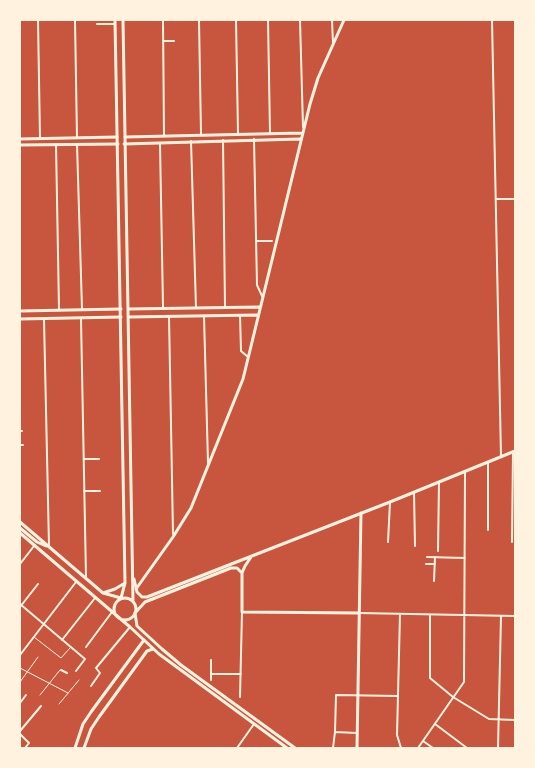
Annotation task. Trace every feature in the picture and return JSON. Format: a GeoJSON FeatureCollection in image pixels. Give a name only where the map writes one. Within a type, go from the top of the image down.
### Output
{"type":"FeatureCollection","features":[{"type":"Feature","properties":{"kind":"main road"},"geometry":{"type":"LineString","coordinates":[[123,20],[132,573],[134,588],[139,595],[142,598],[147,597],[514,452]]}},
{"type":"Feature","properties":{"kind":"main road"},"geometry":{"type":"LineString","coordinates":[[125,584],[128,588],[134,588],[144,578],[173,538],[191,508],[243,379],[303,127],[318,78],[344,20]]}},
{"type":"Feature","properties":{"kind":"main road"},"geometry":{"type":"LineString","coordinates":[[115,22],[125,584],[121,598],[114,607],[115,613],[118,617],[127,619],[145,602],[231,568],[237,568],[242,573]]}},
{"type":"Feature","properties":{"kind":"main road"},"geometry":{"type":"LineString","coordinates":[[20,139],[238,133],[302,134]]}},
{"type":"Feature","properties":{"kind":"main road"},"geometry":{"type":"LineString","coordinates":[[20,145],[300,139]]}},
{"type":"Feature","properties":{"kind":"main road"},"geometry":{"type":"LineString","coordinates":[[20,311],[259,307]]}},
{"type":"Feature","properties":{"kind":"main road"},"geometry":{"type":"LineString","coordinates":[[20,319],[257,315]]}},
{"type":"Feature","properties":{"kind":"main road"},"geometry":{"type":"LineString","coordinates":[[357,748],[361,513]]}},
{"type":"Feature","properties":{"kind":"main road"},"geometry":{"type":"LineString","coordinates":[[20,522],[103,593],[129,599],[133,602]]}},
{"type":"Feature","properties":{"kind":"main road"},"geometry":{"type":"LineString","coordinates":[[20,528],[37,542],[49,547]]}},
{"type":"Feature","properties":{"kind":"main road"},"geometry":{"type":"LineString","coordinates":[[20,533],[153,649],[287,748]]}},
{"type":"Feature","properties":{"kind":"main road"},"geometry":{"type":"LineString","coordinates":[[252,556],[242,573],[242,612],[359,614]]}},
{"type":"Feature","properties":{"kind":"main road"},"geometry":{"type":"LineString","coordinates":[[132,573],[134,578],[133,602],[136,609],[137,626],[181,665],[295,748]]}},
{"type":"Feature","properties":{"kind":"main road"},"geometry":{"type":"LineString","coordinates":[[134,578],[144,578]]}},
{"type":"Feature","properties":{"kind":"main road"},"geometry":{"type":"LineString","coordinates":[[103,593],[125,584]]}},
{"type":"Feature","properties":{"kind":"main road"},"geometry":{"type":"LineString","coordinates":[[349,613],[354,611],[359,604]]}},
{"type":"Feature","properties":{"kind":"main road"},"geometry":{"type":"LineString","coordinates":[[75,748],[83,724],[90,712],[144,640]]}},
{"type":"Feature","properties":{"kind":"main road"},"geometry":{"type":"LineString","coordinates":[[84,748],[91,729],[104,710],[148,651],[153,649]]}},
{"type":"Feature","properties":{"kind":"street"},"geometry":{"type":"LineString","coordinates":[[38,20],[40,139]]}},
{"type":"Feature","properties":{"kind":"street"},"geometry":{"type":"LineString","coordinates":[[75,20],[77,138]]}},
{"type":"Feature","properties":{"kind":"street"},"geometry":{"type":"LineString","coordinates":[[163,20],[164,135]]}},
{"type":"Feature","properties":{"kind":"street"},"geometry":{"type":"LineString","coordinates":[[199,20],[201,134]]}},
{"type":"Feature","properties":{"kind":"street"},"geometry":{"type":"LineString","coordinates":[[236,20],[238,133]]}},
{"type":"Feature","properties":{"kind":"street"},"geometry":{"type":"LineString","coordinates":[[268,20],[270,133]]}},
{"type":"Feature","properties":{"kind":"street"},"geometry":{"type":"LineString","coordinates":[[300,20],[303,127]]}},
{"type":"Feature","properties":{"kind":"street"},"geometry":{"type":"LineString","coordinates":[[332,20],[333,44]]}},
{"type":"Feature","properties":{"kind":"street"},"geometry":{"type":"LineString","coordinates":[[492,20],[501,457]]}},
{"type":"Feature","properties":{"kind":"street"},"geometry":{"type":"LineString","coordinates":[[97,24],[115,22]]}},
{"type":"Feature","properties":{"kind":"street"},"geometry":{"type":"LineString","coordinates":[[163,41],[174,41]]}},
{"type":"Feature","properties":{"kind":"street"},"geometry":{"type":"LineString","coordinates":[[223,140],[226,308]]}},
{"type":"Feature","properties":{"kind":"street"},"geometry":{"type":"LineString","coordinates":[[254,140],[258,285],[262,296]]}},
{"type":"Feature","properties":{"kind":"street"},"geometry":{"type":"LineString","coordinates":[[191,141],[196,308]]}},
{"type":"Feature","properties":{"kind":"street"},"geometry":{"type":"LineString","coordinates":[[160,142],[164,308]]}},
{"type":"Feature","properties":{"kind":"street"},"geometry":{"type":"LineString","coordinates":[[56,144],[59,310]]}},
{"type":"Feature","properties":{"kind":"street"},"geometry":{"type":"LineString","coordinates":[[76,144],[82,310]]}},
{"type":"Feature","properties":{"kind":"street"},"geometry":{"type":"LineString","coordinates":[[496,199],[515,199]]}},
{"type":"Feature","properties":{"kind":"street"},"geometry":{"type":"LineString","coordinates":[[256,241],[272,241]]}},
{"type":"Feature","properties":{"kind":"street"},"geometry":{"type":"LineString","coordinates":[[240,315],[241,351],[248,357]]}},
{"type":"Feature","properties":{"kind":"street"},"geometry":{"type":"LineString","coordinates":[[170,316],[173,538]]}},
{"type":"Feature","properties":{"kind":"street"},"geometry":{"type":"LineString","coordinates":[[204,316],[208,464]]}},
{"type":"Feature","properties":{"kind":"street"},"geometry":{"type":"LineString","coordinates":[[81,318],[86,579]]}},
{"type":"Feature","properties":{"kind":"street"},"geometry":{"type":"LineString","coordinates":[[44,319],[49,547]]}},
{"type":"Feature","properties":{"kind":"street"},"geometry":{"type":"LineString","coordinates":[[512,542],[514,452]]}},
{"type":"Feature","properties":{"kind":"street"},"geometry":{"type":"LineString","coordinates":[[84,459],[99,458]]}},
{"type":"Feature","properties":{"kind":"street"},"geometry":{"type":"LineString","coordinates":[[488,462],[488,530]]}},
{"type":"Feature","properties":{"kind":"street"},"geometry":{"type":"LineString","coordinates":[[418,748],[464,682],[465,472]]}},
{"type":"Feature","properties":{"kind":"street"},"geometry":{"type":"LineString","coordinates":[[438,550],[439,482]]}},
{"type":"Feature","properties":{"kind":"street"},"geometry":{"type":"LineString","coordinates":[[84,491],[100,491]]}},
{"type":"Feature","properties":{"kind":"street"},"geometry":{"type":"LineString","coordinates":[[414,492],[415,546]]}},
{"type":"Feature","properties":{"kind":"street"},"geometry":{"type":"LineString","coordinates":[[388,542],[390,502]]}},
{"type":"Feature","properties":{"kind":"street"},"geometry":{"type":"LineString","coordinates":[[20,564],[34,545]]}},
{"type":"Feature","properties":{"kind":"street"},"geometry":{"type":"LineString","coordinates":[[20,556],[24,559]]}},
{"type":"Feature","properties":{"kind":"street"},"geometry":{"type":"LineString","coordinates":[[427,557],[465,558]]}},
{"type":"Feature","properties":{"kind":"street"},"geometry":{"type":"LineString","coordinates":[[434,557],[434,582]]}},
{"type":"Feature","properties":{"kind":"street"},"geometry":{"type":"LineString","coordinates":[[426,564],[435,564]]}},
{"type":"Feature","properties":{"kind":"street"},"geometry":{"type":"LineString","coordinates":[[20,656],[76,582]]}},
{"type":"Feature","properties":{"kind":"street"},"geometry":{"type":"LineString","coordinates":[[38,584],[20,606],[85,659],[76,671]]}},
{"type":"Feature","properties":{"kind":"street"},"geometry":{"type":"LineString","coordinates":[[62,640],[95,598]]}},
{"type":"Feature","properties":{"kind":"street"},"geometry":{"type":"LineString","coordinates":[[86,647],[112,612]]}},
{"type":"Feature","properties":{"kind":"street"},"geometry":{"type":"LineString","coordinates":[[240,696],[242,612]]}},
{"type":"Feature","properties":{"kind":"street"},"geometry":{"type":"LineString","coordinates":[[359,614],[515,616]]}},
{"type":"Feature","properties":{"kind":"street"},"geometry":{"type":"LineString","coordinates":[[400,614],[397,735],[401,748]]}},
{"type":"Feature","properties":{"kind":"street"},"geometry":{"type":"LineString","coordinates":[[430,615],[430,678],[453,697],[489,719],[515,720]]}},
{"type":"Feature","properties":{"kind":"street"},"geometry":{"type":"LineString","coordinates":[[498,748],[501,616]]}},
{"type":"Feature","properties":{"kind":"street"},"geometry":{"type":"LineString","coordinates":[[91,686],[100,673],[96,668],[130,627]]}},
{"type":"Feature","properties":{"kind":"street"},"geometry":{"type":"LineString","coordinates":[[211,660],[211,680]]}},
{"type":"Feature","properties":{"kind":"street"},"geometry":{"type":"LineString","coordinates":[[61,670],[67,673]]}},
{"type":"Feature","properties":{"kind":"street"},"geometry":{"type":"LineString","coordinates":[[211,674],[241,674]]}},
{"type":"Feature","properties":{"kind":"street"},"geometry":{"type":"LineString","coordinates":[[20,703],[26,695]]}},
{"type":"Feature","properties":{"kind":"street"},"geometry":{"type":"LineString","coordinates":[[333,748],[336,695],[398,696]]}},
{"type":"Feature","properties":{"kind":"street"},"geometry":{"type":"LineString","coordinates":[[20,731],[41,706]]}},
{"type":"Feature","properties":{"kind":"street"},"geometry":{"type":"LineString","coordinates":[[237,748],[254,724]]}},
{"type":"Feature","properties":{"kind":"street"},"geometry":{"type":"LineString","coordinates":[[434,724],[466,748]]}},
{"type":"Feature","properties":{"kind":"street"},"geometry":{"type":"LineString","coordinates":[[335,732],[357,733]]}},
{"type":"Feature","properties":{"kind":"street"},"geometry":{"type":"LineString","coordinates":[[20,734],[28,743],[25,748]]}},
{"type":"Feature","properties":{"kind":"street"},"geometry":{"type":"LineString","coordinates":[[423,741],[433,748]]}},
{"type":"Feature","properties":{"kind":"lane"},"geometry":{"type":"LineString","coordinates":[[34,637],[61,658],[71,647]]}},
{"type":"Feature","properties":{"kind":"lane"},"geometry":{"type":"LineString","coordinates":[[20,682],[38,657]]}},
{"type":"Feature","properties":{"kind":"lane"},"geometry":{"type":"LineString","coordinates":[[20,668],[68,693]]}},
{"type":"Feature","properties":{"kind":"lane"},"geometry":{"type":"LineString","coordinates":[[40,695],[61,670]]}},
{"type":"Feature","properties":{"kind":"lane"},"geometry":{"type":"LineString","coordinates":[[59,704],[79,680]]}}]}
